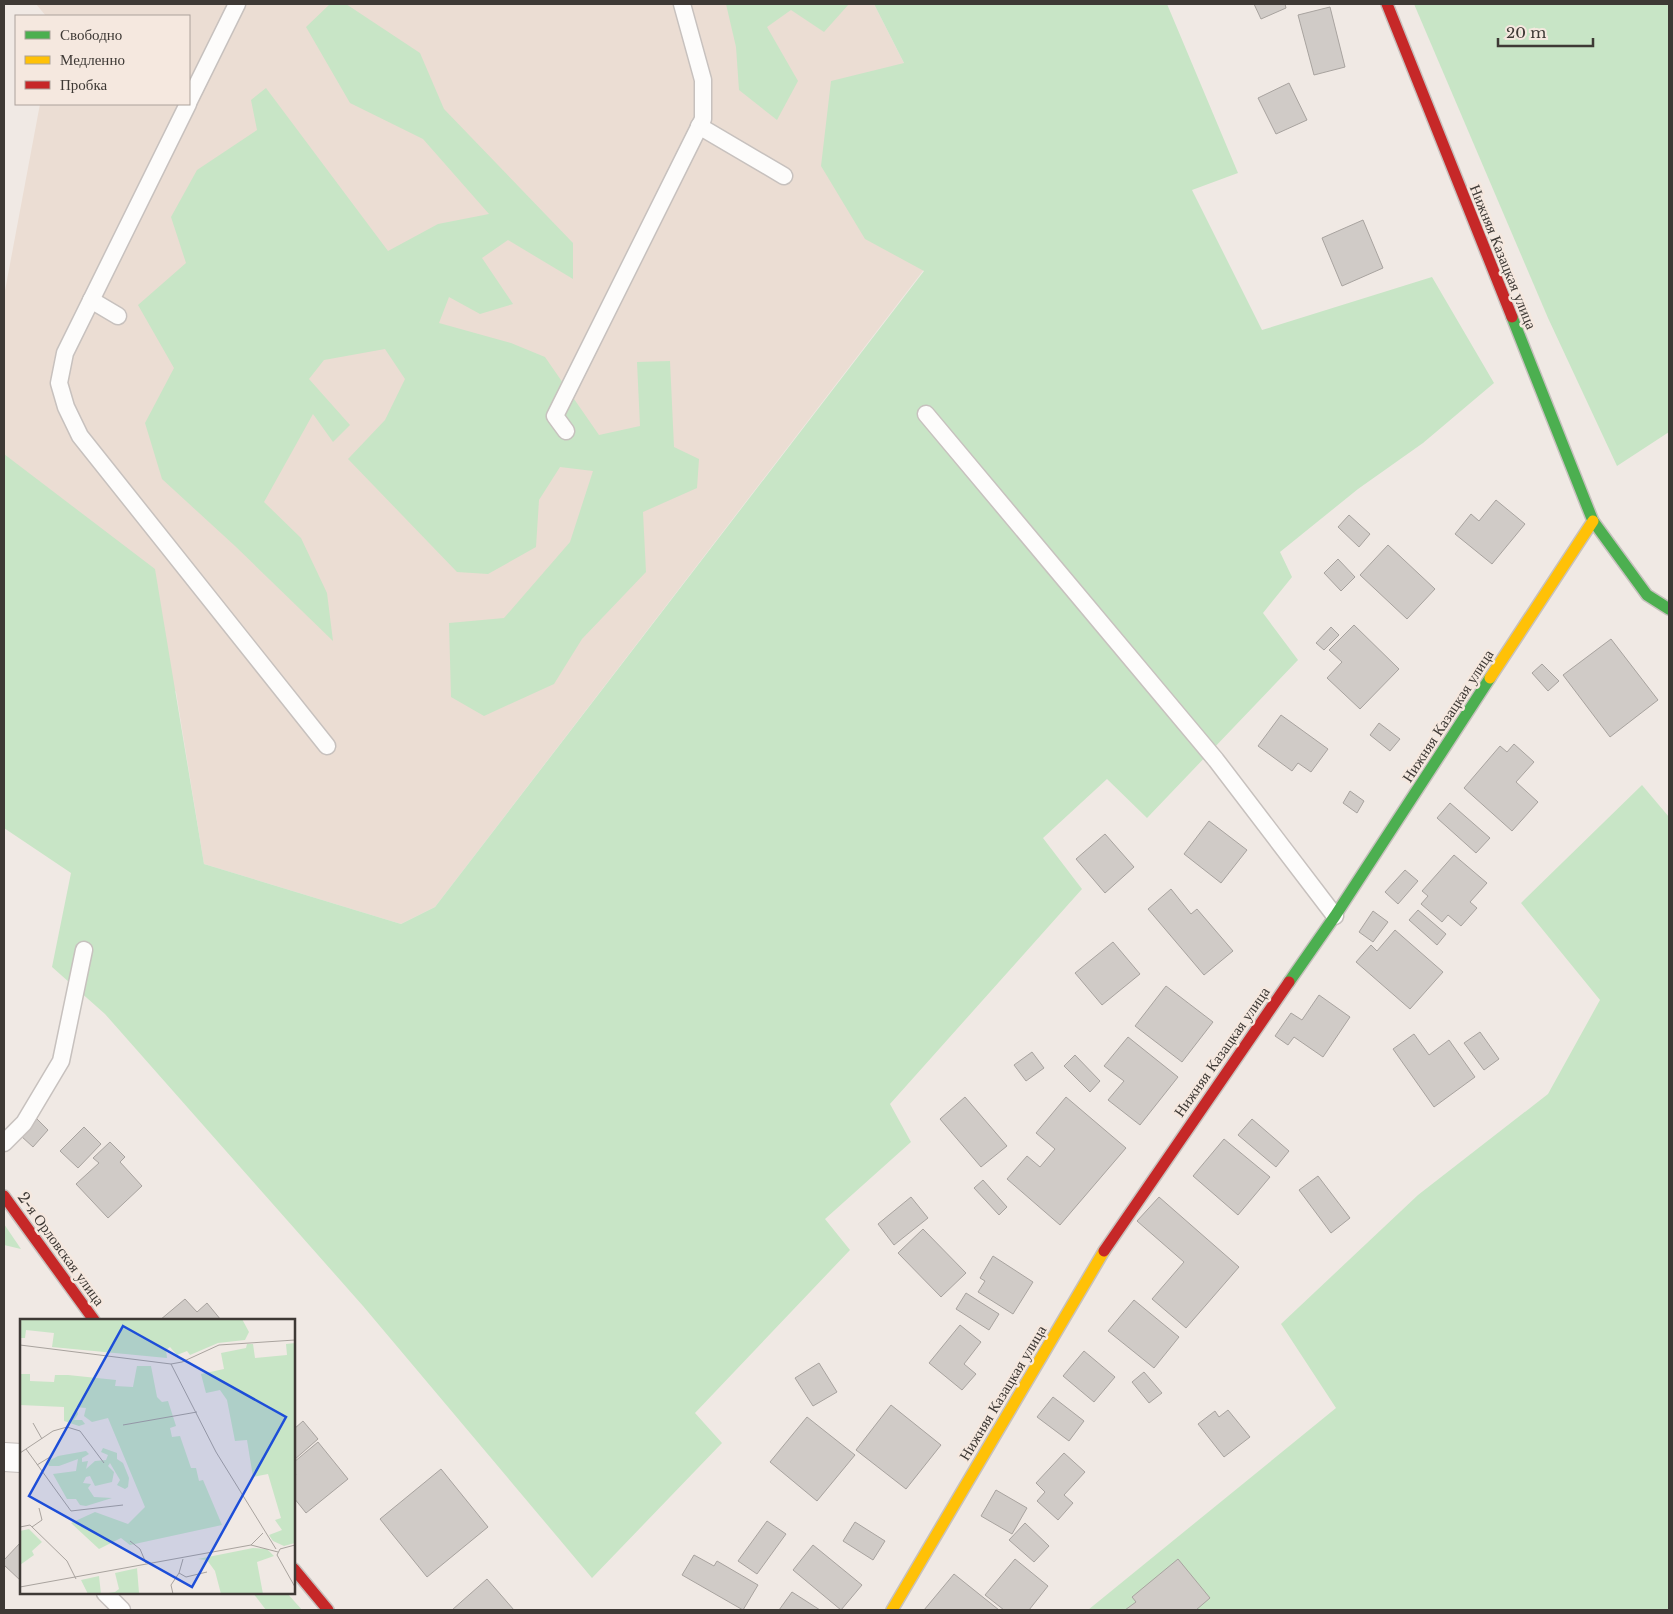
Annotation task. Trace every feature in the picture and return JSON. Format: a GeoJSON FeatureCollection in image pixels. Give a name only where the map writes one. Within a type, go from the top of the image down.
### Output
{"type":"FeatureCollection","features":[{"type":"Feature","properties":{"kind":"street","name":"Нижняя Казацкая улица"},"geometry":{"type":"LineString","coordinates":[[1387,4],[1594,521],[1648,595],[1669,609]]}},
{"type":"Feature","properties":{"kind":"street","name":"Нижняя Казацкая улица"},"geometry":{"type":"LineString","coordinates":[[892,1610],[1114,1234],[1335,916],[1594,521]]}},
{"type":"Feature","properties":{"kind":"street","name":"2-я Орловская улица"},"geometry":{"type":"LineString","coordinates":[[4,1196],[93,1319]]}},
{"type":"Feature","properties":{"kind":"street"},"geometry":{"type":"LineString","coordinates":[[4,1457],[20,1458]]}},
{"type":"Feature","properties":{"kind":"street"},"geometry":{"type":"LineString","coordinates":[[295,1570],[328,1610]]}},
{"type":"Feature","properties":{"kind":"lane"},"geometry":{"type":"LineString","coordinates":[[190,99],[237,4]]}},
{"type":"Feature","properties":{"kind":"lane"},"geometry":{"type":"LineString","coordinates":[[566,430],[555,416],[703,119],[704,80],[682,4]]}},
{"type":"Feature","properties":{"kind":"lane"},"geometry":{"type":"LineString","coordinates":[[187,105],[64,353],[59,383],[66,407],[80,436],[327,746]]}},
{"type":"Feature","properties":{"kind":"lane"},"geometry":{"type":"LineString","coordinates":[[699,126],[784,176]]}},
{"type":"Feature","properties":{"kind":"lane"},"geometry":{"type":"LineString","coordinates":[[91,300],[118,316]]}},
{"type":"Feature","properties":{"kind":"lane"},"geometry":{"type":"LineString","coordinates":[[926,414],[1216,760],[1335,916]]}},
{"type":"Feature","properties":{"kind":"lane"},"geometry":{"type":"LineString","coordinates":[[4,1143],[24,1123],[60,1061],[84,950]]}},
{"type":"Feature","properties":{"kind":"lane"},"geometry":{"type":"LineString","coordinates":[[106,1594],[122,1610]]}},
{"type":"Feature","properties":{"kind":"shaded area"},"geometry":{"type":"Polygon","coordinates":[[[36,4],[874,4],[975,203],[435,907],[401,924],[204,864],[176,692],[4,454],[4,296],[40,105],[190,105],[190,15],[45,15],[36,4]]]}},
{"type":"Feature","properties":{"kind":"green space"},"geometry":{"type":"Polygon","coordinates":[[[330,4],[346,4],[420,53],[444,109],[573,243],[573,279],[508,240],[482,258],[513,304],[480,314],[449,297],[439,323],[511,343],[545,357],[599,435],[640,426],[637,362],[670,361],[674,447],[699,459],[697,488],[643,512],[646,572],[582,639],[554,684],[484,716],[451,697],[449,623],[504,618],[570,542],[593,471],[560,467],[539,500],[536,547],[488,574],[457,572],[348,459],[385,420],[405,379],[385,349],[324,360],[309,379],[350,425],[333,442],[313,414],[264,502],[301,538],[327,593],[333,641],[235,546],[162,479],[145,423],[174,368],[138,305],[186,263],[171,217],[197,170],[257,130],[251,100],[266,88],[388,251],[438,224],[489,214],[423,139],[350,103],[306,27],[330,4]]]}},
{"type":"Feature","properties":{"kind":"green space"},"geometry":{"type":"Polygon","coordinates":[[[726,4],[849,4],[824,32],[791,10],[767,27],[798,81],[777,120],[739,90],[736,47],[726,4]]]}},
{"type":"Feature","properties":{"kind":"green space"},"geometry":{"type":"Polygon","coordinates":[[[874,4],[1167,4],[1238,173],[1192,190],[1262,330],[1432,277],[1494,383],[1423,443],[1358,489],[1280,552],[1292,577],[1263,613],[1298,660],[1147,818],[1107,779],[1043,838],[1082,889],[890,1104],[911,1142],[825,1219],[850,1250],[695,1413],[722,1443],[592,1578],[363,1306],[105,1014],[52,967],[71,873],[4,828],[4,454],[155,569],[204,864],[401,924],[435,907],[924,271],[865,239],[821,166],[831,81],[904,63],[874,4]]]}},
{"type":"Feature","properties":{"kind":"green space"},"geometry":{"type":"Polygon","coordinates":[[[1414,4],[1669,4],[1669,432],[1617,466],[1548,318],[1414,4]]]}},
{"type":"Feature","properties":{"kind":"green space"},"geometry":{"type":"Polygon","coordinates":[[[1642,785],[1669,817],[1669,1610],[1088,1610],[1336,1408],[1281,1324],[1418,1195],[1548,1094],[1600,1000],[1521,903],[1642,785]]]}},
{"type":"Feature","properties":{"kind":"green space"},"geometry":{"type":"Polygon","coordinates":[[[4,1224],[21,1249],[4,1245],[4,1224]]]}},
{"type":"Feature","properties":{"kind":"green space"},"geometry":{"type":"Polygon","coordinates":[[[254,1594],[288,1594],[302,1610],[266,1610],[254,1594]]]}},
{"type":"Feature","properties":{"kind":"building"},"geometry":{"type":"Polygon","coordinates":[[[1254,4],[1285,4],[1286,8],[1261,19],[1254,4]]]}},
{"type":"Feature","properties":{"kind":"building"},"geometry":{"type":"Polygon","coordinates":[[[1330,7],[1345,67],[1314,75],[1298,15],[1330,7]]]}},
{"type":"Feature","properties":{"kind":"building"},"geometry":{"type":"Polygon","coordinates":[[[1289,83],[1307,120],[1276,134],[1258,98],[1289,83]]]}},
{"type":"Feature","properties":{"kind":"building"},"geometry":{"type":"Polygon","coordinates":[[[1363,220],[1383,268],[1342,286],[1322,238],[1363,220]]]}},
{"type":"Feature","properties":{"kind":"building"},"geometry":{"type":"Polygon","coordinates":[[[1496,500],[1525,524],[1492,564],[1455,534],[1471,514],[1479,521],[1496,500]]]}},
{"type":"Feature","properties":{"kind":"building"},"geometry":{"type":"Polygon","coordinates":[[[1349,515],[1370,534],[1359,547],[1338,527],[1349,515]]]}},
{"type":"Feature","properties":{"kind":"building"},"geometry":{"type":"Polygon","coordinates":[[[1388,545],[1435,589],[1407,619],[1360,575],[1388,545]]]}},
{"type":"Feature","properties":{"kind":"building"},"geometry":{"type":"Polygon","coordinates":[[[1338,559],[1355,577],[1341,591],[1324,573],[1338,559]]]}},
{"type":"Feature","properties":{"kind":"building"},"geometry":{"type":"Polygon","coordinates":[[[1354,625],[1399,669],[1360,709],[1327,678],[1342,662],[1329,650],[1354,625]]]}},
{"type":"Feature","properties":{"kind":"building"},"geometry":{"type":"Polygon","coordinates":[[[1331,627],[1339,635],[1324,650],[1316,643],[1331,627]]]}},
{"type":"Feature","properties":{"kind":"building"},"geometry":{"type":"Polygon","coordinates":[[[1611,639],[1658,700],[1610,737],[1563,675],[1611,639]]]}},
{"type":"Feature","properties":{"kind":"building"},"geometry":{"type":"Polygon","coordinates":[[[1542,664],[1559,681],[1548,691],[1532,673],[1542,664]]]}},
{"type":"Feature","properties":{"kind":"building"},"geometry":{"type":"Polygon","coordinates":[[[1281,715],[1328,749],[1311,772],[1298,763],[1292,771],[1258,746],[1281,715]]]}},
{"type":"Feature","properties":{"kind":"building"},"geometry":{"type":"Polygon","coordinates":[[[1379,723],[1400,739],[1390,751],[1370,735],[1379,723]]]}},
{"type":"Feature","properties":{"kind":"building"},"geometry":{"type":"Polygon","coordinates":[[[1514,744],[1534,762],[1516,782],[1538,802],[1512,831],[1464,788],[1500,746],[1507,752],[1514,744]]]}},
{"type":"Feature","properties":{"kind":"building"},"geometry":{"type":"Polygon","coordinates":[[[1350,791],[1364,801],[1357,813],[1343,803],[1350,791]]]}},
{"type":"Feature","properties":{"kind":"building"},"geometry":{"type":"Polygon","coordinates":[[[1450,803],[1490,838],[1476,853],[1437,818],[1450,803]]]}},
{"type":"Feature","properties":{"kind":"building"},"geometry":{"type":"Polygon","coordinates":[[[1209,821],[1247,850],[1221,883],[1184,854],[1209,821]]]}},
{"type":"Feature","properties":{"kind":"building"},"geometry":{"type":"Polygon","coordinates":[[[1105,834],[1134,867],[1105,893],[1076,859],[1105,834]]]}},
{"type":"Feature","properties":{"kind":"building"},"geometry":{"type":"Polygon","coordinates":[[[1454,855],[1487,883],[1470,902],[1477,908],[1461,926],[1448,915],[1442,922],[1421,904],[1428,896],[1422,891],[1454,855]]]}},
{"type":"Feature","properties":{"kind":"building"},"geometry":{"type":"Polygon","coordinates":[[[1405,870],[1418,881],[1398,904],[1385,892],[1405,870]]]}},
{"type":"Feature","properties":{"kind":"building"},"geometry":{"type":"Polygon","coordinates":[[[1171,889],[1191,914],[1197,909],[1233,951],[1204,975],[1148,909],[1171,889]]]}},
{"type":"Feature","properties":{"kind":"building"},"geometry":{"type":"Polygon","coordinates":[[[1418,910],[1446,934],[1437,945],[1409,920],[1418,910]]]}},
{"type":"Feature","properties":{"kind":"building"},"geometry":{"type":"Polygon","coordinates":[[[1373,911],[1388,922],[1373,942],[1359,932],[1373,911]]]}},
{"type":"Feature","properties":{"kind":"building"},"geometry":{"type":"Polygon","coordinates":[[[1395,930],[1443,972],[1410,1009],[1356,962],[1371,945],[1377,951],[1395,930]]]}},
{"type":"Feature","properties":{"kind":"building"},"geometry":{"type":"Polygon","coordinates":[[[1113,942],[1140,974],[1102,1005],[1075,973],[1113,942]]]}},
{"type":"Feature","properties":{"kind":"building"},"geometry":{"type":"Polygon","coordinates":[[[1166,986],[1213,1022],[1182,1062],[1135,1026],[1166,986]]]}},
{"type":"Feature","properties":{"kind":"building"},"geometry":{"type":"Polygon","coordinates":[[[1319,995],[1350,1017],[1323,1057],[1294,1037],[1288,1045],[1275,1036],[1291,1013],[1302,1020],[1319,995]]]}},
{"type":"Feature","properties":{"kind":"building"},"geometry":{"type":"Polygon","coordinates":[[[1480,1032],[1499,1059],[1484,1070],[1464,1043],[1480,1032]]]}},
{"type":"Feature","properties":{"kind":"building"},"geometry":{"type":"Polygon","coordinates":[[[1414,1034],[1429,1055],[1449,1040],[1475,1077],[1434,1107],[1393,1049],[1414,1034]]]}},
{"type":"Feature","properties":{"kind":"building"},"geometry":{"type":"Polygon","coordinates":[[[1128,1037],[1178,1077],[1140,1125],[1108,1100],[1124,1081],[1104,1066],[1128,1037]]]}},
{"type":"Feature","properties":{"kind":"building"},"geometry":{"type":"Polygon","coordinates":[[[1032,1052],[1044,1068],[1026,1081],[1014,1065],[1032,1052]]]}},
{"type":"Feature","properties":{"kind":"building"},"geometry":{"type":"Polygon","coordinates":[[[1075,1055],[1100,1081],[1090,1092],[1064,1066],[1075,1055]]]}},
{"type":"Feature","properties":{"kind":"building"},"geometry":{"type":"Polygon","coordinates":[[[965,1097],[1007,1146],[981,1167],[940,1119],[965,1097]]]}},
{"type":"Feature","properties":{"kind":"building"},"geometry":{"type":"Polygon","coordinates":[[[1066,1097],[1126,1148],[1060,1225],[1007,1179],[1027,1156],[1040,1167],[1055,1149],[1036,1133],[1066,1097]]]}},
{"type":"Feature","properties":{"kind":"building"},"geometry":{"type":"Polygon","coordinates":[[[37,1119],[48,1130],[33,1147],[21,1136],[37,1119]]]}},
{"type":"Feature","properties":{"kind":"building"},"geometry":{"type":"Polygon","coordinates":[[[1252,1119],[1289,1151],[1276,1167],[1238,1135],[1252,1119]]]}},
{"type":"Feature","properties":{"kind":"building"},"geometry":{"type":"Polygon","coordinates":[[[84,1127],[101,1144],[78,1168],[60,1151],[84,1127]]]}},
{"type":"Feature","properties":{"kind":"building"},"geometry":{"type":"Polygon","coordinates":[[[1224,1139],[1270,1177],[1238,1215],[1193,1176],[1224,1139]]]}},
{"type":"Feature","properties":{"kind":"building"},"geometry":{"type":"Polygon","coordinates":[[[110,1142],[125,1157],[120,1162],[142,1186],[108,1218],[76,1184],[99,1163],[93,1158],[110,1142]]]}},
{"type":"Feature","properties":{"kind":"building"},"geometry":{"type":"Polygon","coordinates":[[[1318,1176],[1350,1218],[1331,1233],[1299,1190],[1318,1176]]]}},
{"type":"Feature","properties":{"kind":"building"},"geometry":{"type":"Polygon","coordinates":[[[983,1180],[1007,1207],[999,1215],[974,1188],[983,1180]]]}},
{"type":"Feature","properties":{"kind":"building"},"geometry":{"type":"Polygon","coordinates":[[[911,1197],[928,1218],[894,1245],[878,1224],[911,1197]]]}},
{"type":"Feature","properties":{"kind":"building"},"geometry":{"type":"Polygon","coordinates":[[[1159,1197],[1239,1267],[1186,1328],[1152,1299],[1184,1262],[1137,1221],[1159,1197]]]}},
{"type":"Feature","properties":{"kind":"building"},"geometry":{"type":"Polygon","coordinates":[[[923,1229],[966,1273],[941,1297],[898,1253],[923,1229]]]}},
{"type":"Feature","properties":{"kind":"building"},"geometry":{"type":"Polygon","coordinates":[[[993,1256],[1033,1282],[1013,1314],[978,1292],[985,1281],[980,1278],[993,1256]]]}},
{"type":"Feature","properties":{"kind":"building"},"geometry":{"type":"Polygon","coordinates":[[[966,1293],[999,1314],[989,1330],[956,1309],[966,1293]]]}},
{"type":"Feature","properties":{"kind":"building"},"geometry":{"type":"Polygon","coordinates":[[[185,1299],[197,1312],[207,1303],[220,1319],[161,1319],[185,1299]]]}},
{"type":"Feature","properties":{"kind":"building"},"geometry":{"type":"Polygon","coordinates":[[[1134,1300],[1179,1337],[1154,1368],[1108,1331],[1134,1300]]]}},
{"type":"Feature","properties":{"kind":"building"},"geometry":{"type":"Polygon","coordinates":[[[960,1325],[981,1342],[964,1364],[976,1374],[962,1390],[929,1363],[960,1325]]]}},
{"type":"Feature","properties":{"kind":"building"},"geometry":{"type":"Polygon","coordinates":[[[1084,1351],[1115,1377],[1094,1402],[1063,1376],[1084,1351]]]}},
{"type":"Feature","properties":{"kind":"building"},"geometry":{"type":"Polygon","coordinates":[[[819,1363],[837,1392],[813,1406],[795,1378],[819,1363]]]}},
{"type":"Feature","properties":{"kind":"building"},"geometry":{"type":"Polygon","coordinates":[[[1144,1372],[1162,1393],[1149,1403],[1132,1382],[1144,1372]]]}},
{"type":"Feature","properties":{"kind":"building"},"geometry":{"type":"Polygon","coordinates":[[[1053,1397],[1084,1421],[1069,1441],[1037,1417],[1053,1397]]]}},
{"type":"Feature","properties":{"kind":"building"},"geometry":{"type":"Polygon","coordinates":[[[891,1405],[941,1445],[906,1489],[856,1450],[891,1405]]]}},
{"type":"Feature","properties":{"kind":"building"},"geometry":{"type":"Polygon","coordinates":[[[1228,1410],[1250,1437],[1224,1457],[1198,1424],[1215,1411],[1219,1417],[1228,1410]]]}},
{"type":"Feature","properties":{"kind":"building"},"geometry":{"type":"Polygon","coordinates":[[[807,1417],[855,1455],[817,1501],[770,1462],[807,1417]]]}},
{"type":"Feature","properties":{"kind":"building"},"geometry":{"type":"Polygon","coordinates":[[[303,1421],[318,1439],[295,1459],[295,1428],[303,1421]]]}},
{"type":"Feature","properties":{"kind":"building"},"geometry":{"type":"Polygon","coordinates":[[[318,1442],[348,1479],[306,1513],[295,1499],[295,1461],[318,1442]]]}},
{"type":"Feature","properties":{"kind":"building"},"geometry":{"type":"Polygon","coordinates":[[[1064,1453],[1085,1472],[1064,1495],[1073,1503],[1058,1520],[1037,1501],[1045,1492],[1036,1483],[1064,1453]]]}},
{"type":"Feature","properties":{"kind":"building"},"geometry":{"type":"Polygon","coordinates":[[[441,1469],[488,1527],[427,1577],[380,1519],[441,1469]]]}},
{"type":"Feature","properties":{"kind":"building"},"geometry":{"type":"Polygon","coordinates":[[[996,1490],[1027,1508],[1012,1534],[981,1516],[996,1490]]]}},
{"type":"Feature","properties":{"kind":"building"},"geometry":{"type":"Polygon","coordinates":[[[767,1521],[786,1534],[757,1574],[738,1561],[767,1521]]]}},
{"type":"Feature","properties":{"kind":"building"},"geometry":{"type":"Polygon","coordinates":[[[855,1522],[885,1541],[873,1560],[843,1541],[855,1522]]]}},
{"type":"Feature","properties":{"kind":"building"},"geometry":{"type":"Polygon","coordinates":[[[1025,1523],[1049,1546],[1034,1562],[1009,1540],[1025,1523]]]}},
{"type":"Feature","properties":{"kind":"building"},"geometry":{"type":"Polygon","coordinates":[[[20,1543],[20,1580],[4,1565],[4,1560],[20,1543]]]}},
{"type":"Feature","properties":{"kind":"building"},"geometry":{"type":"Polygon","coordinates":[[[813,1545],[862,1585],[841,1610],[793,1570],[813,1545]]]}},
{"type":"Feature","properties":{"kind":"building"},"geometry":{"type":"Polygon","coordinates":[[[694,1555],[714,1566],[717,1561],[758,1585],[743,1610],[682,1575],[694,1555]]]}},
{"type":"Feature","properties":{"kind":"building"},"geometry":{"type":"Polygon","coordinates":[[[1015,1559],[1048,1586],[1029,1610],[1004,1610],[985,1595],[1015,1559]]]}},
{"type":"Feature","properties":{"kind":"building"},"geometry":{"type":"Polygon","coordinates":[[[1178,1559],[1210,1598],[1196,1610],[1125,1610],[1136,1602],[1132,1597],[1178,1559]]]}},
{"type":"Feature","properties":{"kind":"building"},"geometry":{"type":"Polygon","coordinates":[[[954,1574],[999,1610],[924,1610],[954,1574]]]}},
{"type":"Feature","properties":{"kind":"building"},"geometry":{"type":"Polygon","coordinates":[[[487,1579],[514,1610],[452,1610],[487,1579]]]}},
{"type":"Feature","properties":{"kind":"building"},"geometry":{"type":"Polygon","coordinates":[[[792,1592],[820,1610],[779,1610],[792,1592]]]}},
{"type":"Feature","properties":{"kind":"traffic: fast"},"geometry":{"type":"LineString","coordinates":[[1512,317],[1593,521],[1647,595],[1669,609]]}},
{"type":"Feature","properties":{"kind":"traffic: fast"},"geometry":{"type":"LineString","coordinates":[[1289,982],[1335,916],[1490,678]]}},
{"type":"Feature","properties":{"kind":"traffic: slow"},"geometry":{"type":"LineString","coordinates":[[1490,678],[1593,521]]}},
{"type":"Feature","properties":{"kind":"traffic: slow"},"geometry":{"type":"LineString","coordinates":[[892,1610],[1104,1251]]}},
{"type":"Feature","properties":{"kind":"traffic: jam"},"geometry":{"type":"LineString","coordinates":[[1387,4],[1512,317]]}},
{"type":"Feature","properties":{"kind":"traffic: jam"},"geometry":{"type":"LineString","coordinates":[[1104,1251],[1289,982]]}},
{"type":"Feature","properties":{"kind":"traffic: jam"},"geometry":{"type":"LineString","coordinates":[[4,1196],[93,1319]]}},
{"type":"Feature","properties":{"kind":"traffic: jam"},"geometry":{"type":"LineString","coordinates":[[295,1570],[328,1610]]}}]}
